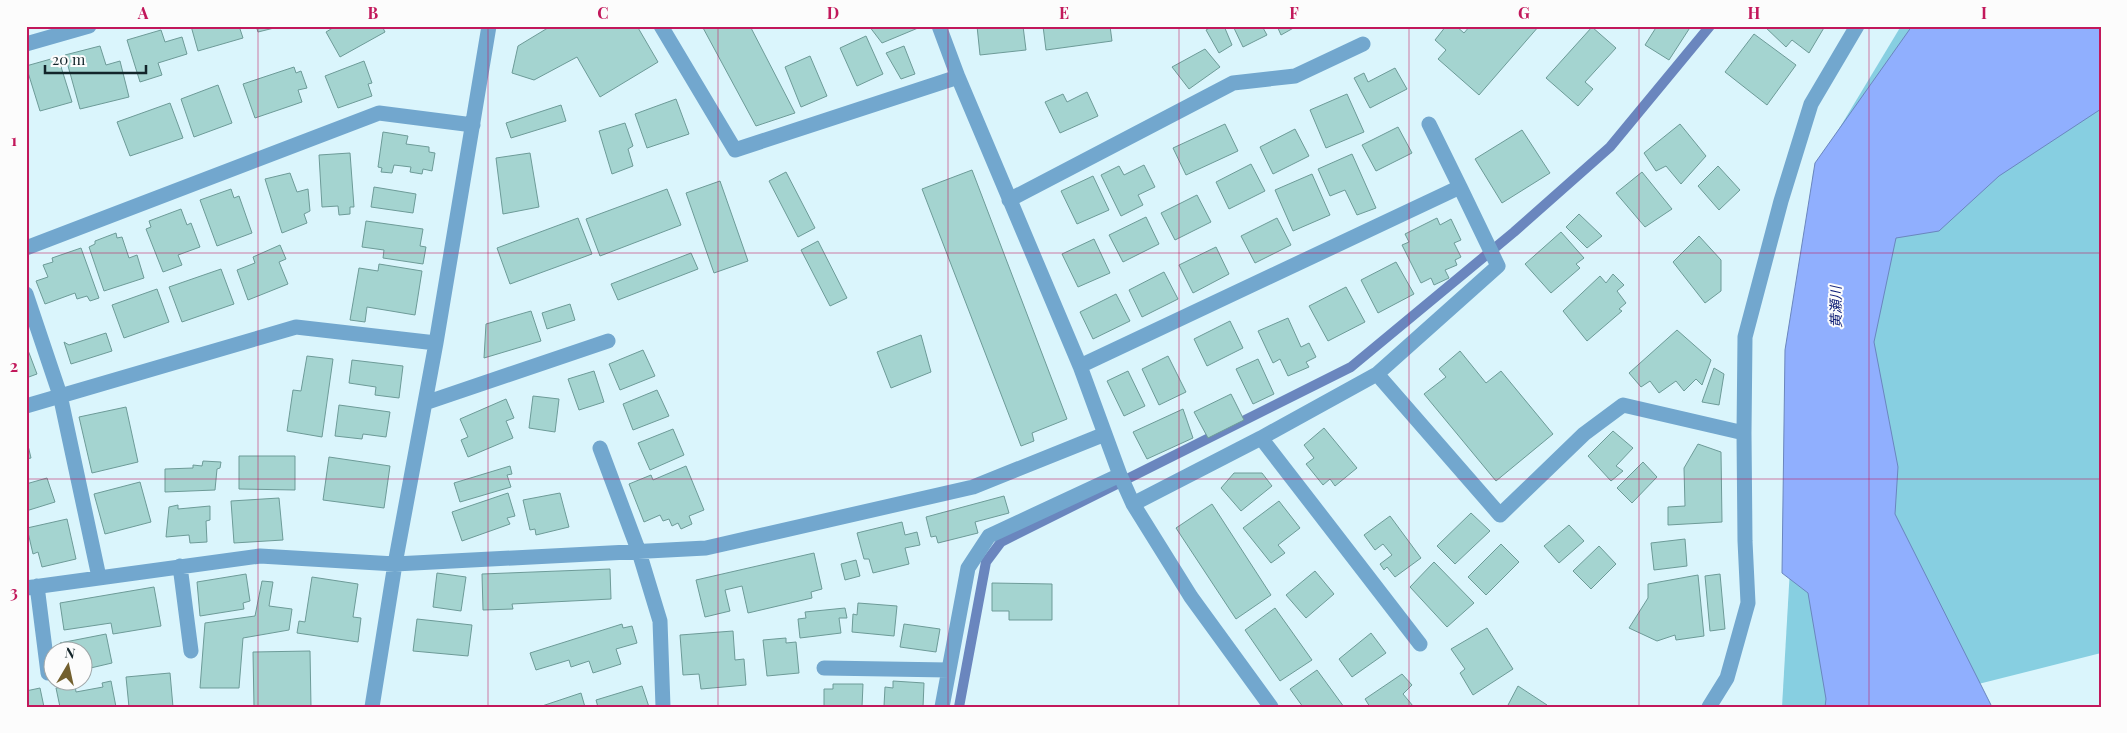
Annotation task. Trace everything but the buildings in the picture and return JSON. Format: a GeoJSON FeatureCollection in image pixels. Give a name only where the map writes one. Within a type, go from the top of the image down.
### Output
{"type":"FeatureCollection","features":[{"type":"Feature","properties":{"kind":"street"},"geometry":{"type":"LineString","coordinates":[[26,44],[89,26]]}},
{"type":"Feature","properties":{"kind":"street"},"geometry":{"type":"LineString","coordinates":[[372,707],[394,564],[436,343],[489,26]]}},
{"type":"Feature","properties":{"kind":"street"},"geometry":{"type":"LineString","coordinates":[[661,26],[735,150],[958,78]]}},
{"type":"Feature","properties":{"kind":"street"},"geometry":{"type":"LineString","coordinates":[[939,26],[958,78],[1080,366],[1120,475],[1133,504],[1191,597],[1270,707]]}},
{"type":"Feature","properties":{"kind":"street"},"geometry":{"type":"LineString","coordinates":[[1708,707],[1727,678],[1748,603],[1745,541],[1745,337],[1781,201],[1811,104],[1857,26]]}},
{"type":"Feature","properties":{"kind":"street"},"geometry":{"type":"LineString","coordinates":[[1009,200],[1233,82],[1294,76],[1362,44]]}},
{"type":"Feature","properties":{"kind":"street"},"geometry":{"type":"LineString","coordinates":[[26,248],[379,113],[472,125]]}},
{"type":"Feature","properties":{"kind":"street"},"geometry":{"type":"LineString","coordinates":[[1133,504],[1261,438],[1377,374],[1498,266],[1429,124]]}},
{"type":"Feature","properties":{"kind":"street"},"geometry":{"type":"LineString","coordinates":[[1080,366],[1460,186]]}},
{"type":"Feature","properties":{"kind":"street"},"geometry":{"type":"LineString","coordinates":[[26,294],[60,395],[99,577]]}},
{"type":"Feature","properties":{"kind":"street"},"geometry":{"type":"LineString","coordinates":[[26,406],[296,328],[436,343]]}},
{"type":"Feature","properties":{"kind":"street"},"geometry":{"type":"LineString","coordinates":[[425,403],[608,341]]}},
{"type":"Feature","properties":{"kind":"street"},"geometry":{"type":"LineString","coordinates":[[1377,374],[1500,515],[1584,434],[1623,405],[1744,433]]}},
{"type":"Feature","properties":{"kind":"street"},"geometry":{"type":"LineString","coordinates":[[42,641],[32,587],[260,556],[394,564],[706,548],[973,487],[1105,434]]}},
{"type":"Feature","properties":{"kind":"street"},"geometry":{"type":"LineString","coordinates":[[1261,438],[1420,644]]}},
{"type":"Feature","properties":{"kind":"street"},"geometry":{"type":"LineString","coordinates":[[600,448],[639,552],[660,621],[663,707]]}},
{"type":"Feature","properties":{"kind":"street"},"geometry":{"type":"LineString","coordinates":[[942,707],[968,568],[989,536],[1120,475]]}},
{"type":"Feature","properties":{"kind":"street"},"geometry":{"type":"LineString","coordinates":[[180,566],[191,651]]}},
{"type":"Feature","properties":{"kind":"street"},"geometry":{"type":"LineString","coordinates":[[824,668],[949,670]]}},
{"type":"Feature","properties":{"kind":"shaded area"},"geometry":{"type":"Polygon","coordinates":[[[1901,26],[2101,26],[2101,653],[1887,707],[1782,707],[1813,172],[1901,26]]]}},
{"type":"Feature","properties":{"kind":"water","name":"黄瀬川"},"geometry":{"type":"Polygon","coordinates":[[[1912,26],[2101,26],[2101,109],[1999,176],[1939,231],[1896,238],[1874,342],[1898,467],[1895,514],[1992,707],[1825,707],[1826,699],[1808,593],[1782,573],[1785,350],[1815,163],[1912,26]]]}},
{"type":"Feature","properties":{"kind":"waterway"},"geometry":{"type":"LineString","coordinates":[[959,707],[986,562],[1001,542],[1351,367],[1514,232],[1610,147],[1710,26]]}}]}
